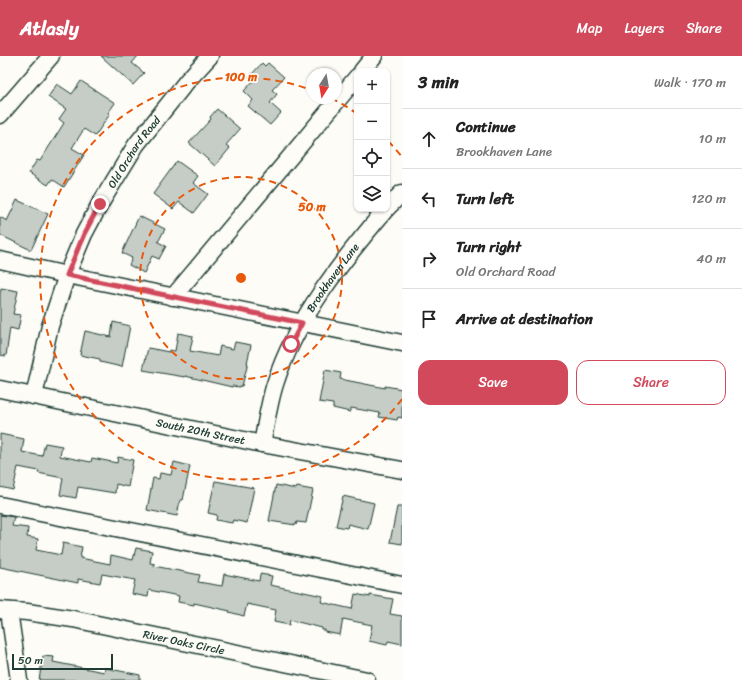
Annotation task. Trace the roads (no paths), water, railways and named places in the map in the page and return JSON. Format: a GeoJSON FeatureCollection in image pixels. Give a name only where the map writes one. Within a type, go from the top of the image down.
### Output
{"type":"FeatureCollection","features":[{"type":"Feature","properties":{"kind":"street"},"geometry":{"type":"LineString","coordinates":[[0,115],[51,56]]}},
{"type":"Feature","properties":{"kind":"street","name":"Old Orchard Road"},"geometry":{"type":"LineString","coordinates":[[34,396],[50,326],[67,275],[84,234],[136,144],[187,81],[210,56]]}},
{"type":"Feature","properties":{"kind":"street"},"geometry":{"type":"LineString","coordinates":[[364,68],[374,56]]}},
{"type":"Feature","properties":{"kind":"street"},"geometry":{"type":"LineString","coordinates":[[173,297],[354,81]]}},
{"type":"Feature","properties":{"kind":"street","name":"Brookhaven Lane"},"geometry":{"type":"LineString","coordinates":[[390,206],[402,194]]}},
{"type":"Feature","properties":{"kind":"street","name":"Brookhaven Lane"},"geometry":{"type":"LineString","coordinates":[[262,444],[275,384],[291,344],[302,323],[336,272],[364,235],[384,212]]}},
{"type":"Feature","properties":{"kind":"street"},"geometry":{"type":"LineString","coordinates":[[0,260],[173,297],[402,343]]}},
{"type":"Feature","properties":{"kind":"street","name":"South 20th Street"},"geometry":{"type":"LineString","coordinates":[[0,389],[262,444],[402,470]]}},
{"type":"Feature","properties":{"kind":"street"},"geometry":{"type":"LineString","coordinates":[[0,505],[402,585]]}},
{"type":"Feature","properties":{"kind":"street"},"geometry":{"type":"LineString","coordinates":[[4,610],[19,680]]}},
{"type":"Feature","properties":{"kind":"street","name":"River Oaks Circle"},"geometry":{"type":"LineString","coordinates":[[4,610],[73,619],[367,680]]}}]}
